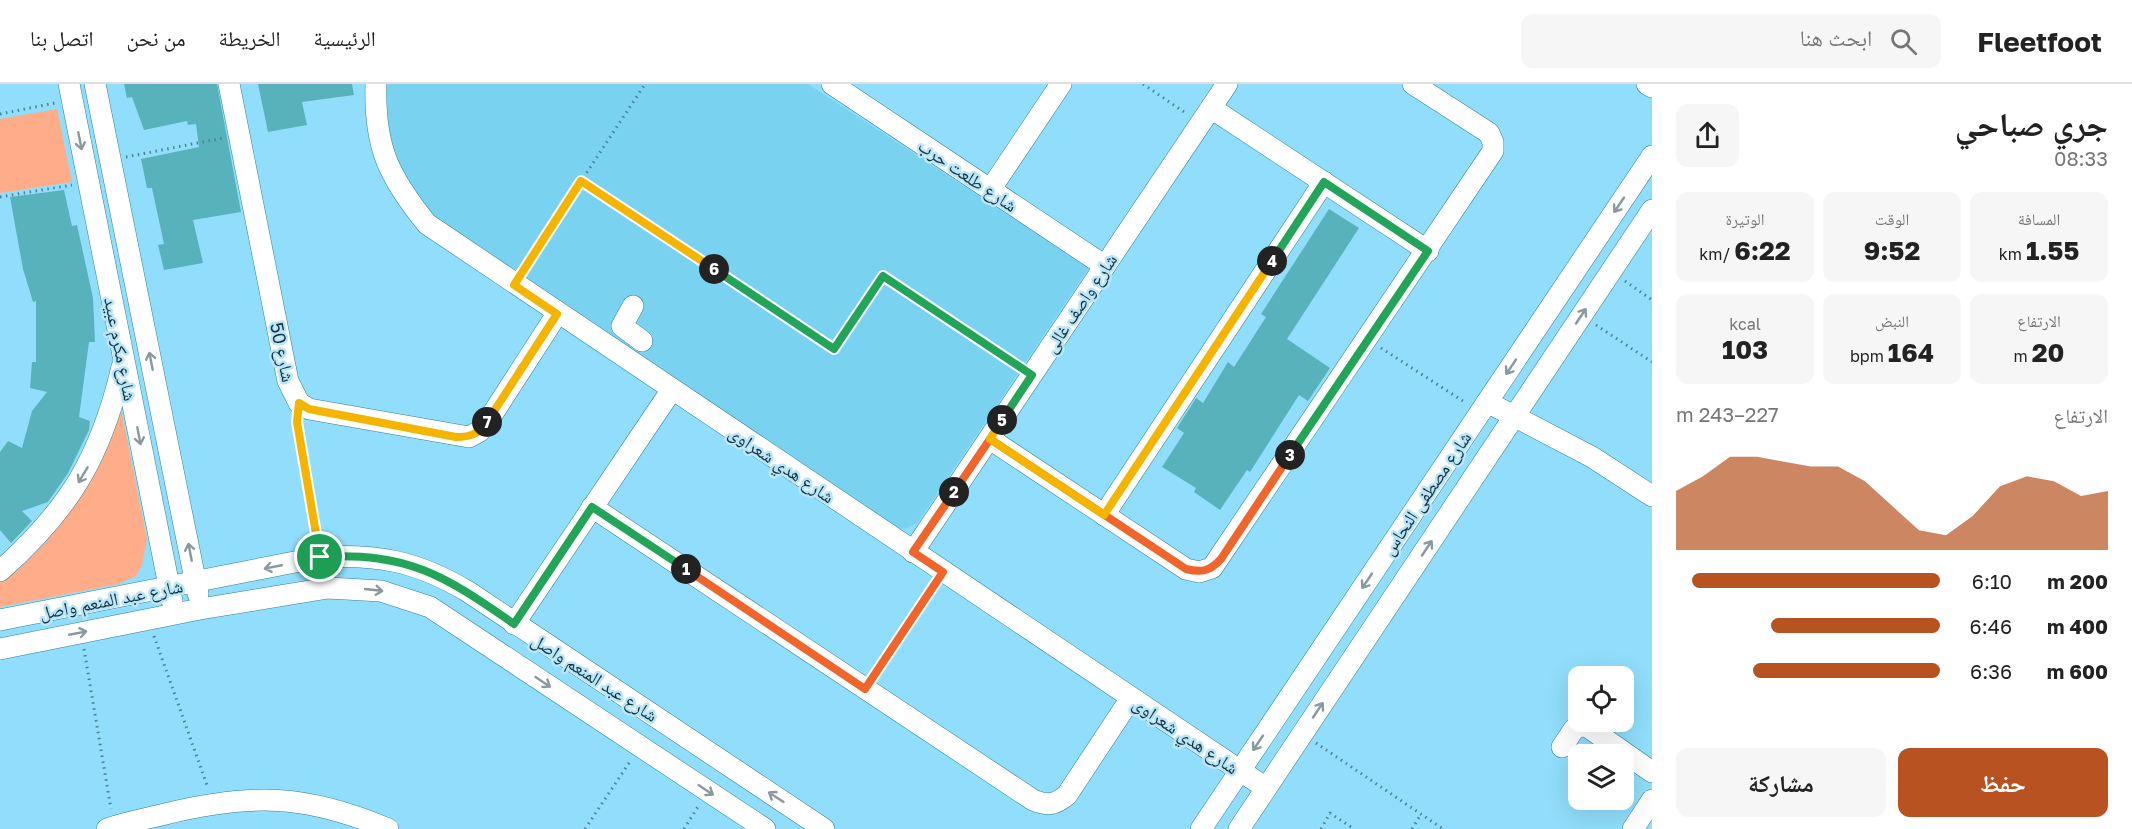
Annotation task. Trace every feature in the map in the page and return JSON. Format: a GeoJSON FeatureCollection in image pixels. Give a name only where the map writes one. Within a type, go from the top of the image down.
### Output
{"type":"FeatureCollection","features":[{"type":"Feature","properties":{"kind":"street","name":"شارع مكرم عبيد"},"geometry":{"type":"LineString","coordinates":[[95,84],[200,609]]}},
{"type":"Feature","properties":{"kind":"street","name":"شارع 50"},"geometry":{"type":"LineString","coordinates":[[229,84],[288,381],[299,403],[309,409],[469,437],[480,431],[557,314]]}},
{"type":"Feature","properties":{"kind":"street","name":"شارع هدي شعراوى"},"geometry":{"type":"LineString","coordinates":[[376,84],[375,116],[383,156],[401,192],[427,224],[671,391],[1266,788]]}},
{"type":"Feature","properties":{"kind":"street","name":"شارع طلعت حرب"},"geometry":{"type":"LineString","coordinates":[[832,84],[1105,266]]}},
{"type":"Feature","properties":{"kind":"street"},"geometry":{"type":"LineString","coordinates":[[990,190],[1061,84]]}},
{"type":"Feature","properties":{"kind":"street","name":"شارع واصف غالى"},"geometry":{"type":"LineString","coordinates":[[913,552],[1227,84]]}},
{"type":"Feature","properties":{"kind":"street"},"geometry":{"type":"LineString","coordinates":[[990,439],[1186,569],[1199,572],[1212,568],[1428,251],[1493,151],[1493,142],[1489,133],[1413,84]]}},
{"type":"Feature","properties":{"kind":"street"},"geometry":{"type":"LineString","coordinates":[[1647,84],[1652,87]]}},
{"type":"Feature","properties":{"kind":"street","name":"شارع مكرم عبيد"},"geometry":{"type":"LineString","coordinates":[[70,92],[174,614]]}},
{"type":"Feature","properties":{"kind":"street"},"geometry":{"type":"LineString","coordinates":[[1206,115],[1324,182],[1428,251]]}},
{"type":"Feature","properties":{"kind":"street","name":"شارع مصطفى النحاس"},"geometry":{"type":"LineString","coordinates":[[1201,829],[1652,156]]}},
{"type":"Feature","properties":{"kind":"street"},"geometry":{"type":"LineString","coordinates":[[1104,515],[1324,182]]}},
{"type":"Feature","properties":{"kind":"street","name":"شارع مصطفى النحاس"},"geometry":{"type":"LineString","coordinates":[[1239,829],[1652,210]]}},
{"type":"Feature","properties":{"kind":"street"},"geometry":{"type":"LineString","coordinates":[[616,354],[636,336],[621,324],[633,306]]}},
{"type":"Feature","properties":{"kind":"street"},"geometry":{"type":"LineString","coordinates":[[0,571],[34,541],[60,509],[93,458],[112,411],[124,361]]}},
{"type":"Feature","properties":{"kind":"street"},"geometry":{"type":"LineString","coordinates":[[514,624],[671,391]]}},
{"type":"Feature","properties":{"kind":"street"},"geometry":{"type":"LineString","coordinates":[[1484,407],[1515,417],[1592,457],[1652,496]]}},
{"type":"Feature","properties":{"kind":"street"},"geometry":{"type":"LineString","coordinates":[[592,507],[1033,800],[1045,805],[1057,803],[1067,795],[1131,698]]}},
{"type":"Feature","properties":{"kind":"street","name":"شارع عبد المنعم واصل"},"geometry":{"type":"LineString","coordinates":[[0,620],[320,557],[357,555],[386,558],[414,565],[467,591],[824,829]]}},
{"type":"Feature","properties":{"kind":"street","name":"شارع عبد المنعم واصل"},"geometry":{"type":"LineString","coordinates":[[0,650],[200,609],[328,588],[381,591],[406,597],[452,621],[765,829]]}},
{"type":"Feature","properties":{"kind":"street"},"geometry":{"type":"LineString","coordinates":[[36,614],[42,641]]}},
{"type":"Feature","properties":{"kind":"street"},"geometry":{"type":"LineString","coordinates":[[1562,747],[1574,729],[1585,725],[1652,772]]}},
{"type":"Feature","properties":{"kind":"street"},"geometry":{"type":"LineString","coordinates":[[675,769],[694,742]]}},
{"type":"Feature","properties":{"kind":"street"},"geometry":{"type":"LineString","coordinates":[[111,828],[213,802],[273,799],[315,804],[356,815],[388,829]]}},
{"type":"Feature","properties":{"kind":"street"},"geometry":{"type":"LineString","coordinates":[[1633,829],[1652,800]]}},
{"type":"Feature","properties":{"kind":"path"},"geometry":{"type":"LineString","coordinates":[[514,285],[645,84]]}},
{"type":"Feature","properties":{"kind":"path"},"geometry":{"type":"LineString","coordinates":[[1143,84],[1206,115]]}},
{"type":"Feature","properties":{"kind":"path"},"geometry":{"type":"LineString","coordinates":[[0,114],[70,92]]}},
{"type":"Feature","properties":{"kind":"path"},"geometry":{"type":"LineString","coordinates":[[111,160],[239,135]]}},
{"type":"Feature","properties":{"kind":"path"},"geometry":{"type":"LineString","coordinates":[[581,181],[834,349],[883,276],[1032,375]]}},
{"type":"Feature","properties":{"kind":"path"},"geometry":{"type":"LineString","coordinates":[[0,197],[88,183]]}},
{"type":"Feature","properties":{"kind":"path"},"geometry":{"type":"LineString","coordinates":[[1611,272],[1652,300]]}},
{"type":"Feature","properties":{"kind":"path"},"geometry":{"type":"LineString","coordinates":[[1582,315],[1652,362]]}},
{"type":"Feature","properties":{"kind":"path"},"geometry":{"type":"LineString","coordinates":[[1368,340],[1484,407]]}},
{"type":"Feature","properties":{"kind":"path"},"geometry":{"type":"LineString","coordinates":[[299,403],[297,422],[320,557]]}},
{"type":"Feature","properties":{"kind":"path"},"geometry":{"type":"LineString","coordinates":[[865,689],[943,572]]}},
{"type":"Feature","properties":{"kind":"path"},"geometry":{"type":"LineString","coordinates":[[148,620],[213,802]]}},
{"type":"Feature","properties":{"kind":"path"},"geometry":{"type":"LineString","coordinates":[[81,633],[111,828]]}},
{"type":"Feature","properties":{"kind":"path"},"geometry":{"type":"LineString","coordinates":[[1302,734],[1443,829]]}},
{"type":"Feature","properties":{"kind":"path"},"geometry":{"type":"LineString","coordinates":[[585,829],[640,746]]}},
{"type":"Feature","properties":{"kind":"path"},"geometry":{"type":"LineString","coordinates":[[684,829],[709,791]]}},
{"type":"Feature","properties":{"kind":"path"},"geometry":{"type":"LineString","coordinates":[[1321,829],[1330,813],[1354,829]]}},
{"type":"Feature","properties":{"kind":"path"},"geometry":{"type":"LineString","coordinates":[[1412,829],[1421,814]]}},
{"type":"Feature","properties":{"kind":"shaded area"},"geometry":{"type":"Polygon","coordinates":[[[385,84],[808,84],[1089,268],[918,522],[905,529],[898,528],[461,238],[431,213],[415,199],[388,143],[385,84]]]}},
{"type":"Feature","properties":{"kind":"shaded area"},"geometry":{"type":"Polygon","coordinates":[[[57,109],[72,182],[0,193],[0,119],[57,109]]]}},
{"type":"Feature","properties":{"kind":"shaded area"},"geometry":{"type":"Polygon","coordinates":[[[119,399],[147,539],[142,565],[136,576],[118,584],[0,607],[0,574],[50,531],[119,399]]]}},
{"type":"Feature","properties":{"kind":"building"},"geometry":{"type":"Polygon","coordinates":[[[124,84],[217,84],[241,212],[193,220],[203,263],[164,270],[158,245],[164,244],[152,188],[147,188],[141,159],[199,147],[196,124],[188,125],[187,121],[144,130],[132,97],[127,98],[124,84]]]}},
{"type":"Feature","properties":{"kind":"building"},"geometry":{"type":"Polygon","coordinates":[[[258,84],[352,84],[354,95],[302,102],[307,125],[268,132],[258,84]]]}},
{"type":"Feature","properties":{"kind":"building"},"geometry":{"type":"Polygon","coordinates":[[[64,190],[72,226],[77,225],[93,298],[95,342],[89,342],[79,417],[90,421],[89,430],[68,473],[48,502],[22,511],[32,521],[11,543],[0,530],[0,452],[8,441],[22,448],[32,411],[47,392],[30,388],[32,362],[36,362],[36,301],[33,302],[23,269],[10,197],[64,190]]]}},
{"type":"Feature","properties":{"kind":"building"},"geometry":{"type":"Polygon","coordinates":[[[1329,209],[1359,228],[1287,339],[1330,368],[1308,401],[1299,395],[1250,472],[1247,470],[1220,510],[1194,492],[1196,488],[1162,467],[1184,433],[1177,428],[1196,398],[1203,403],[1228,362],[1234,367],[1266,317],[1261,314],[1329,209]]]}},
{"type":"Feature","properties":{"kind":"route"},"geometry":{"type":"LineString","coordinates":[[320,557],[297,422],[299,403],[309,409],[456,437],[469,437],[480,431],[557,314],[514,285],[581,181],[834,349],[883,276],[1032,375],[990,439],[1104,515],[1324,182],[1428,251],[1221,559],[1212,568],[1199,572],[1186,569],[990,439],[913,552],[943,572],[865,689],[592,507],[514,624],[467,591],[441,576],[414,565],[386,558],[357,555],[320,557]]}}]}
